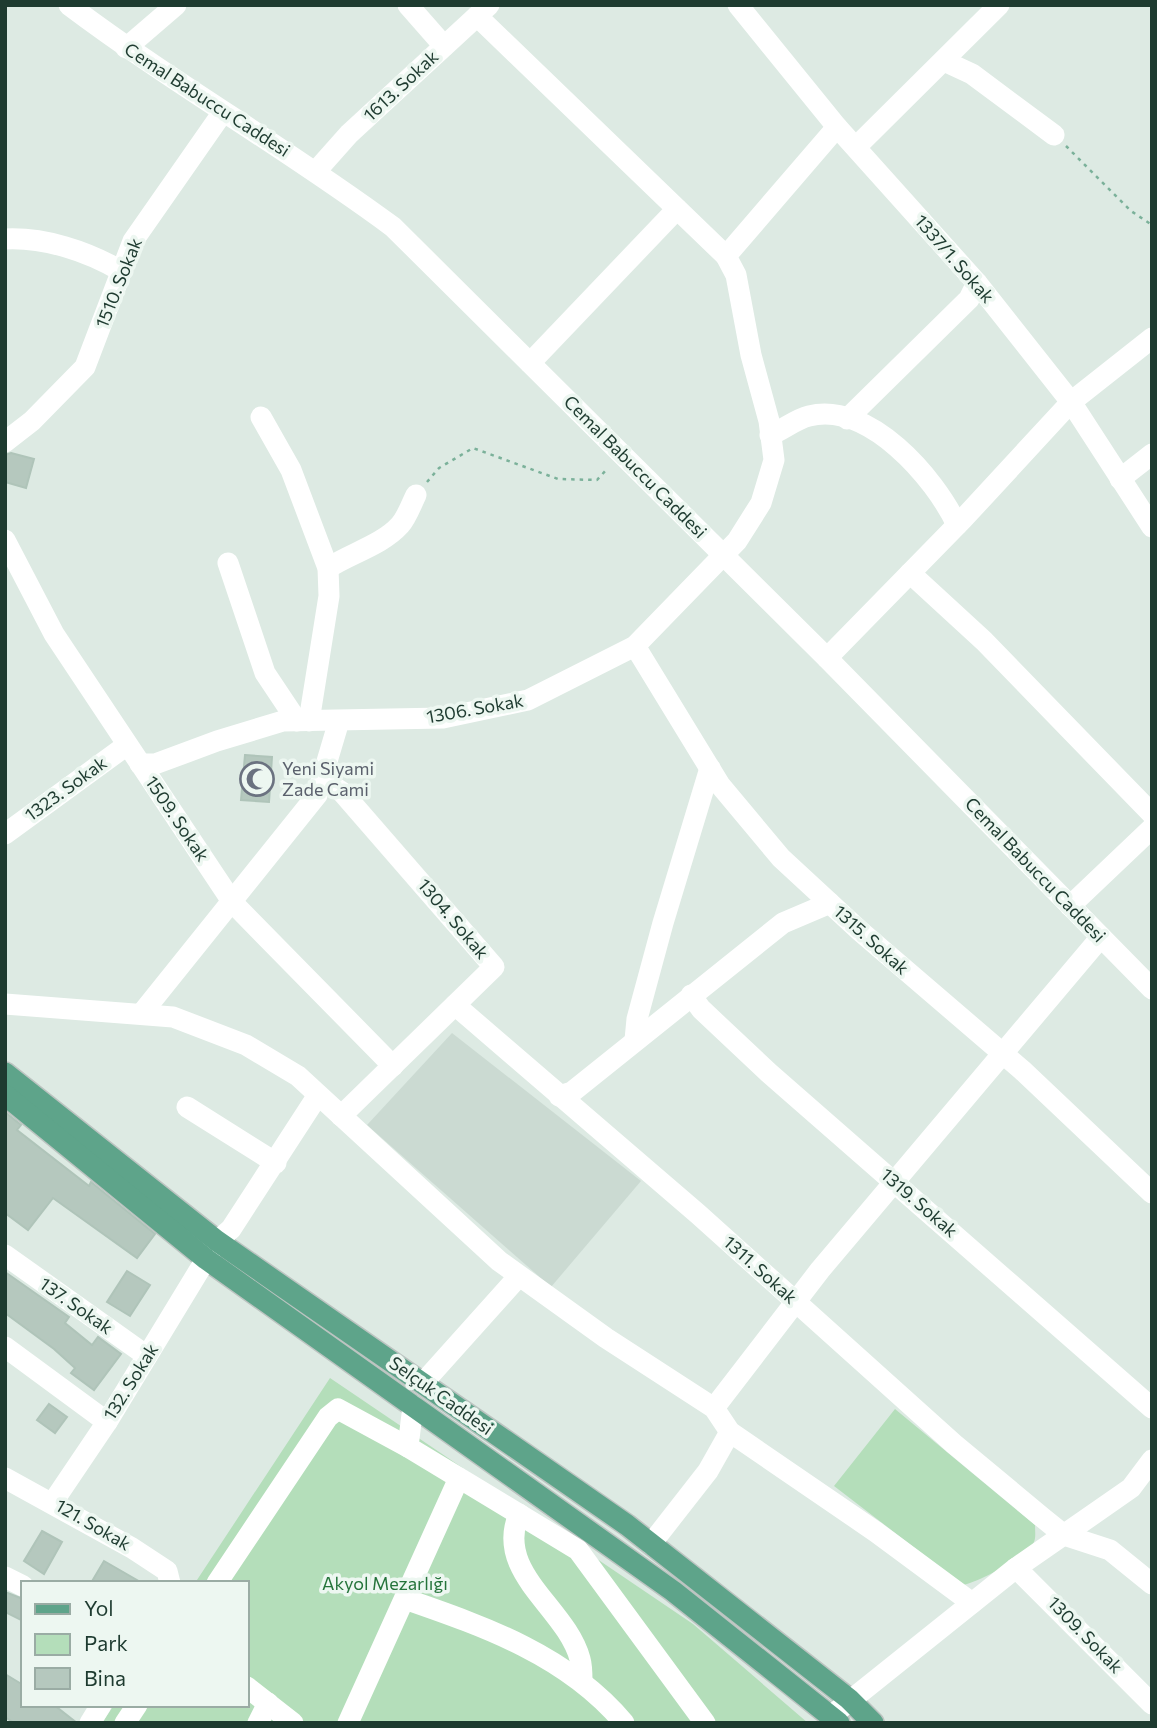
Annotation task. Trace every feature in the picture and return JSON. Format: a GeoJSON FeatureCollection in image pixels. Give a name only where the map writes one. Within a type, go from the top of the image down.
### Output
{"type":"FeatureCollection","features":[{"type":"Feature","properties":{"kind":"main road","name":"Selçuk Caddesi"},"geometry":{"type":"LineString","coordinates":[[5,1073],[217,1241],[651,1544],[849,1699],[873,1723]]}},
{"type":"Feature","properties":{"kind":"main road"},"geometry":{"type":"LineString","coordinates":[[5,1095],[206,1259],[673,1591],[835,1719]]}},
{"type":"Feature","properties":{"kind":"street","name":"Cemal Babuccu Caddesi"},"geometry":{"type":"LineString","coordinates":[[69,5],[126,48],[317,170],[393,227],[827,657],[1152,989]]}},
{"type":"Feature","properties":{"kind":"street"},"geometry":{"type":"LineString","coordinates":[[126,48],[176,5]]}},
{"type":"Feature","properties":{"kind":"street"},"geometry":{"type":"LineString","coordinates":[[408,5],[444,46]]}},
{"type":"Feature","properties":{"kind":"street","name":"1337/1. Sokak"},"geometry":{"type":"LineString","coordinates":[[738,5],[837,127],[977,283],[1072,402],[1152,527]]}},
{"type":"Feature","properties":{"kind":"street"},"geometry":{"type":"LineString","coordinates":[[856,148],[999,5]]}},
{"type":"Feature","properties":{"kind":"street"},"geometry":{"type":"LineString","coordinates":[[483,10],[726,256],[837,127]]}},
{"type":"Feature","properties":{"kind":"street","name":"1613. Sokak"},"geometry":{"type":"LineString","coordinates":[[317,170],[349,134],[483,10]]}},
{"type":"Feature","properties":{"kind":"street"},"geometry":{"type":"LineString","coordinates":[[944,61],[972,74],[1054,135]]}},
{"type":"Feature","properties":{"kind":"street","name":"1510. Sokak"},"geometry":{"type":"LineString","coordinates":[[5,442],[32,421],[85,367],[133,241],[223,112]]}},
{"type":"Feature","properties":{"kind":"street"},"geometry":{"type":"LineString","coordinates":[[530,363],[677,209]]}},
{"type":"Feature","properties":{"kind":"street"},"geometry":{"type":"LineString","coordinates":[[5,239],[26,238],[55,244],[121,271]]}},
{"type":"Feature","properties":{"kind":"street","name":"1306. Sokak"},"geometry":{"type":"LineString","coordinates":[[140,764],[155,764],[283,721],[443,718],[528,700],[635,646],[737,541],[761,503],[774,460],[736,275],[726,256]]}},
{"type":"Feature","properties":{"kind":"street"},"geometry":{"type":"LineString","coordinates":[[847,419],[969,299],[977,283]]}},
{"type":"Feature","properties":{"kind":"street"},"geometry":{"type":"LineString","coordinates":[[827,657],[911,573],[1072,402],[1152,338]]}},
{"type":"Feature","properties":{"kind":"street"},"geometry":{"type":"LineString","coordinates":[[771,435],[809,416],[847,419],[876,430],[907,456],[957,525]]}},
{"type":"Feature","properties":{"kind":"street"},"geometry":{"type":"LineString","coordinates":[[261,417],[291,470],[328,569],[329,596],[303,721]]}},
{"type":"Feature","properties":{"kind":"street"},"geometry":{"type":"LineString","coordinates":[[1120,480],[1152,454]]}},
{"type":"Feature","properties":{"kind":"street"},"geometry":{"type":"LineString","coordinates":[[328,569],[352,553],[381,541],[402,524],[416,495]]}},
{"type":"Feature","properties":{"kind":"street","name":"1509. Sokak"},"geometry":{"type":"LineString","coordinates":[[5,540],[54,634],[233,903],[393,1066]]}},
{"type":"Feature","properties":{"kind":"street"},"geometry":{"type":"LineString","coordinates":[[228,563],[265,673],[303,721]]}},
{"type":"Feature","properties":{"kind":"street"},"geometry":{"type":"LineString","coordinates":[[911,573],[1002,659],[1152,814]]}},
{"type":"Feature","properties":{"kind":"street","name":"1315. Sokak"},"geometry":{"type":"LineString","coordinates":[[635,646],[720,785],[781,858],[1002,1053],[1152,1194]]}},
{"type":"Feature","properties":{"kind":"street"},"geometry":{"type":"LineString","coordinates":[[142,1013],[317,796],[338,721]]}},
{"type":"Feature","properties":{"kind":"street","name":"1323. Sokak"},"geometry":{"type":"LineString","coordinates":[[5,834],[127,746]]}},
{"type":"Feature","properties":{"kind":"street"},"geometry":{"type":"LineString","coordinates":[[635,1041],[637,1019],[663,923],[710,768]]}},
{"type":"Feature","properties":{"kind":"street","name":"1304. Sokak"},"geometry":{"type":"LineString","coordinates":[[322,779],[342,792],[494,967],[341,1116]]}},
{"type":"Feature","properties":{"kind":"street"},"geometry":{"type":"LineString","coordinates":[[1070,906],[1152,828]]}},
{"type":"Feature","properties":{"kind":"street"},"geometry":{"type":"LineString","coordinates":[[559,1096],[572,1093],[783,923],[830,903]]}},
{"type":"Feature","properties":{"kind":"street"},"geometry":{"type":"LineString","coordinates":[[714,1408],[895,1182],[1101,937]]}},
{"type":"Feature","properties":{"kind":"street","name":"1319. Sokak"},"geometry":{"type":"LineString","coordinates":[[691,995],[701,1009],[769,1073],[1152,1408]]}},
{"type":"Feature","properties":{"kind":"street"},"geometry":{"type":"LineString","coordinates":[[5,1004],[173,1017],[246,1045],[298,1076],[499,1261],[606,1338],[714,1408],[730,1432],[876,1532],[972,1603]]}},
{"type":"Feature","properties":{"kind":"street","name":"1311. Sokak"},"geometry":{"type":"LineString","coordinates":[[455,1005],[698,1214],[954,1444],[1064,1535]]}},
{"type":"Feature","properties":{"kind":"street","name":"132. Sokak"},"geometry":{"type":"LineString","coordinates":[[53,1502],[107,1422],[217,1241],[231,1229],[318,1095]]}},
{"type":"Feature","properties":{"kind":"street"},"geometry":{"type":"LineString","coordinates":[[187,1107],[276,1163]]}},
{"type":"Feature","properties":{"kind":"street","name":"137. Sokak"},"geometry":{"type":"LineString","coordinates":[[5,1255],[147,1356]]}},
{"type":"Feature","properties":{"kind":"street"},"geometry":{"type":"LineString","coordinates":[[423,1383],[519,1276]]}},
{"type":"Feature","properties":{"kind":"street"},"geometry":{"type":"LineString","coordinates":[[5,1347],[107,1422]]}},
{"type":"Feature","properties":{"kind":"street"},"geometry":{"type":"LineString","coordinates":[[408,1447],[413,1406]]}},
{"type":"Feature","properties":{"kind":"street"},"geometry":{"type":"LineString","coordinates":[[218,1581],[327,1417],[338,1409],[408,1447],[578,1550],[705,1723]]}},
{"type":"Feature","properties":{"kind":"street"},"geometry":{"type":"LineString","coordinates":[[651,1544],[708,1471],[730,1432]]}},
{"type":"Feature","properties":{"kind":"street"},"geometry":{"type":"LineString","coordinates":[[835,1719],[849,1699],[1016,1568],[1130,1488],[1152,1460]]}},
{"type":"Feature","properties":{"kind":"street","name":"121. Sokak"},"geometry":{"type":"LineString","coordinates":[[5,1478],[53,1502],[167,1571],[170,1581]]}},
{"type":"Feature","properties":{"kind":"street"},"geometry":{"type":"LineString","coordinates":[[348,1723],[459,1478]]}},
{"type":"Feature","properties":{"kind":"street"},"geometry":{"type":"LineString","coordinates":[[519,1514],[512,1530],[512,1544],[517,1559],[580,1658],[582,1681]]}},
{"type":"Feature","properties":{"kind":"street"},"geometry":{"type":"LineString","coordinates":[[1064,1535],[1110,1550],[1152,1584]]}},
{"type":"Feature","properties":{"kind":"street","name":"1309. Sokak"},"geometry":{"type":"LineString","coordinates":[[1016,1568],[1152,1704]]}},
{"type":"Feature","properties":{"kind":"street"},"geometry":{"type":"LineString","coordinates":[[5,1577],[21,1585]]}},
{"type":"Feature","properties":{"kind":"street"},"geometry":{"type":"LineString","coordinates":[[405,1599],[480,1625],[559,1665],[594,1689],[624,1723]]}},
{"type":"Feature","properties":{"kind":"street"},"geometry":{"type":"LineString","coordinates":[[248,1687],[293,1723]]}},
{"type":"Feature","properties":{"kind":"street"},"geometry":{"type":"LineString","coordinates":[[258,1723],[268,1703]]}},
{"type":"Feature","properties":{"kind":"street"},"geometry":{"type":"LineString","coordinates":[[90,1723],[99,1707]]}},
{"type":"Feature","properties":{"kind":"street"},"geometry":{"type":"LineString","coordinates":[[125,1723],[136,1707]]}},
{"type":"Feature","properties":{"kind":"path"},"geometry":{"type":"LineString","coordinates":[[1054,135],[1131,211],[1152,225]]}},
{"type":"Feature","properties":{"kind":"path"},"geometry":{"type":"LineString","coordinates":[[416,495],[439,468],[473,448],[558,479],[597,480],[621,454]]}},
{"type":"Feature","properties":{"kind":"shaded area"},"geometry":{"type":"Polygon","coordinates":[[[452,1033],[641,1181],[551,1287],[367,1125],[452,1033]]]}},
{"type":"Feature","properties":{"kind":"green space","name":"Akyol Mezarlığı"},"geometry":{"type":"Polygon","coordinates":[[[330,1378],[693,1624],[808,1723],[102,1723],[113,1707],[248,1707],[248,1581],[196,1581],[330,1378]]]}},
{"type":"Feature","properties":{"kind":"green space"},"geometry":{"type":"Polygon","coordinates":[[[895,1409],[1035,1525],[1035,1540],[1030,1548],[1002,1568],[963,1585],[834,1486],[895,1409]]]}},
{"type":"Feature","properties":{"kind":"building"},"geometry":{"type":"Polygon","coordinates":[[[11,453],[34,459],[26,488],[5,482],[5,455],[11,453]]]}},
{"type":"Feature","properties":{"kind":"building","name":"Yeni Siyami Zade Cami"},"geometry":{"type":"Polygon","coordinates":[[[245,755],[272,757],[269,802],[241,800],[245,755]]]}},
{"type":"Feature","properties":{"kind":"building"},"geometry":{"type":"Polygon","coordinates":[[[5,1112],[21,1125],[17,1130],[89,1186],[91,1182],[155,1234],[137,1258],[53,1198],[28,1230],[5,1213],[5,1112]]]}},
{"type":"Feature","properties":{"kind":"building"},"geometry":{"type":"Polygon","coordinates":[[[127,1271],[150,1285],[130,1316],[107,1302],[127,1271]]]}},
{"type":"Feature","properties":{"kind":"building"},"geometry":{"type":"Polygon","coordinates":[[[5,1272],[69,1317],[65,1323],[92,1345],[98,1337],[121,1354],[94,1390],[71,1373],[75,1368],[54,1349],[5,1313],[5,1272]]]}},
{"type":"Feature","properties":{"kind":"building"},"geometry":{"type":"Polygon","coordinates":[[[49,1404],[67,1417],[55,1433],[37,1420],[49,1404]]]}},
{"type":"Feature","properties":{"kind":"building"},"geometry":{"type":"Polygon","coordinates":[[[42,1531],[62,1542],[44,1574],[24,1561],[42,1531]]]}},
{"type":"Feature","properties":{"kind":"building"},"geometry":{"type":"Polygon","coordinates":[[[104,1561],[139,1581],[92,1581],[104,1561]]]}},
{"type":"Feature","properties":{"kind":"building"},"geometry":{"type":"Polygon","coordinates":[[[5,1592],[21,1598],[21,1620],[5,1612],[5,1592]]]}},
{"type":"Feature","properties":{"kind":"building"},"geometry":{"type":"Polygon","coordinates":[[[5,1674],[21,1684],[21,1707],[57,1707],[77,1723],[14,1723],[5,1717],[5,1674]]]}},
{"type":"Feature","properties":{"kind":"place","name":"Yeni Siyami Zade Cami"},"geometry":{"type":"Point","coordinates":[257,779]}}]}
